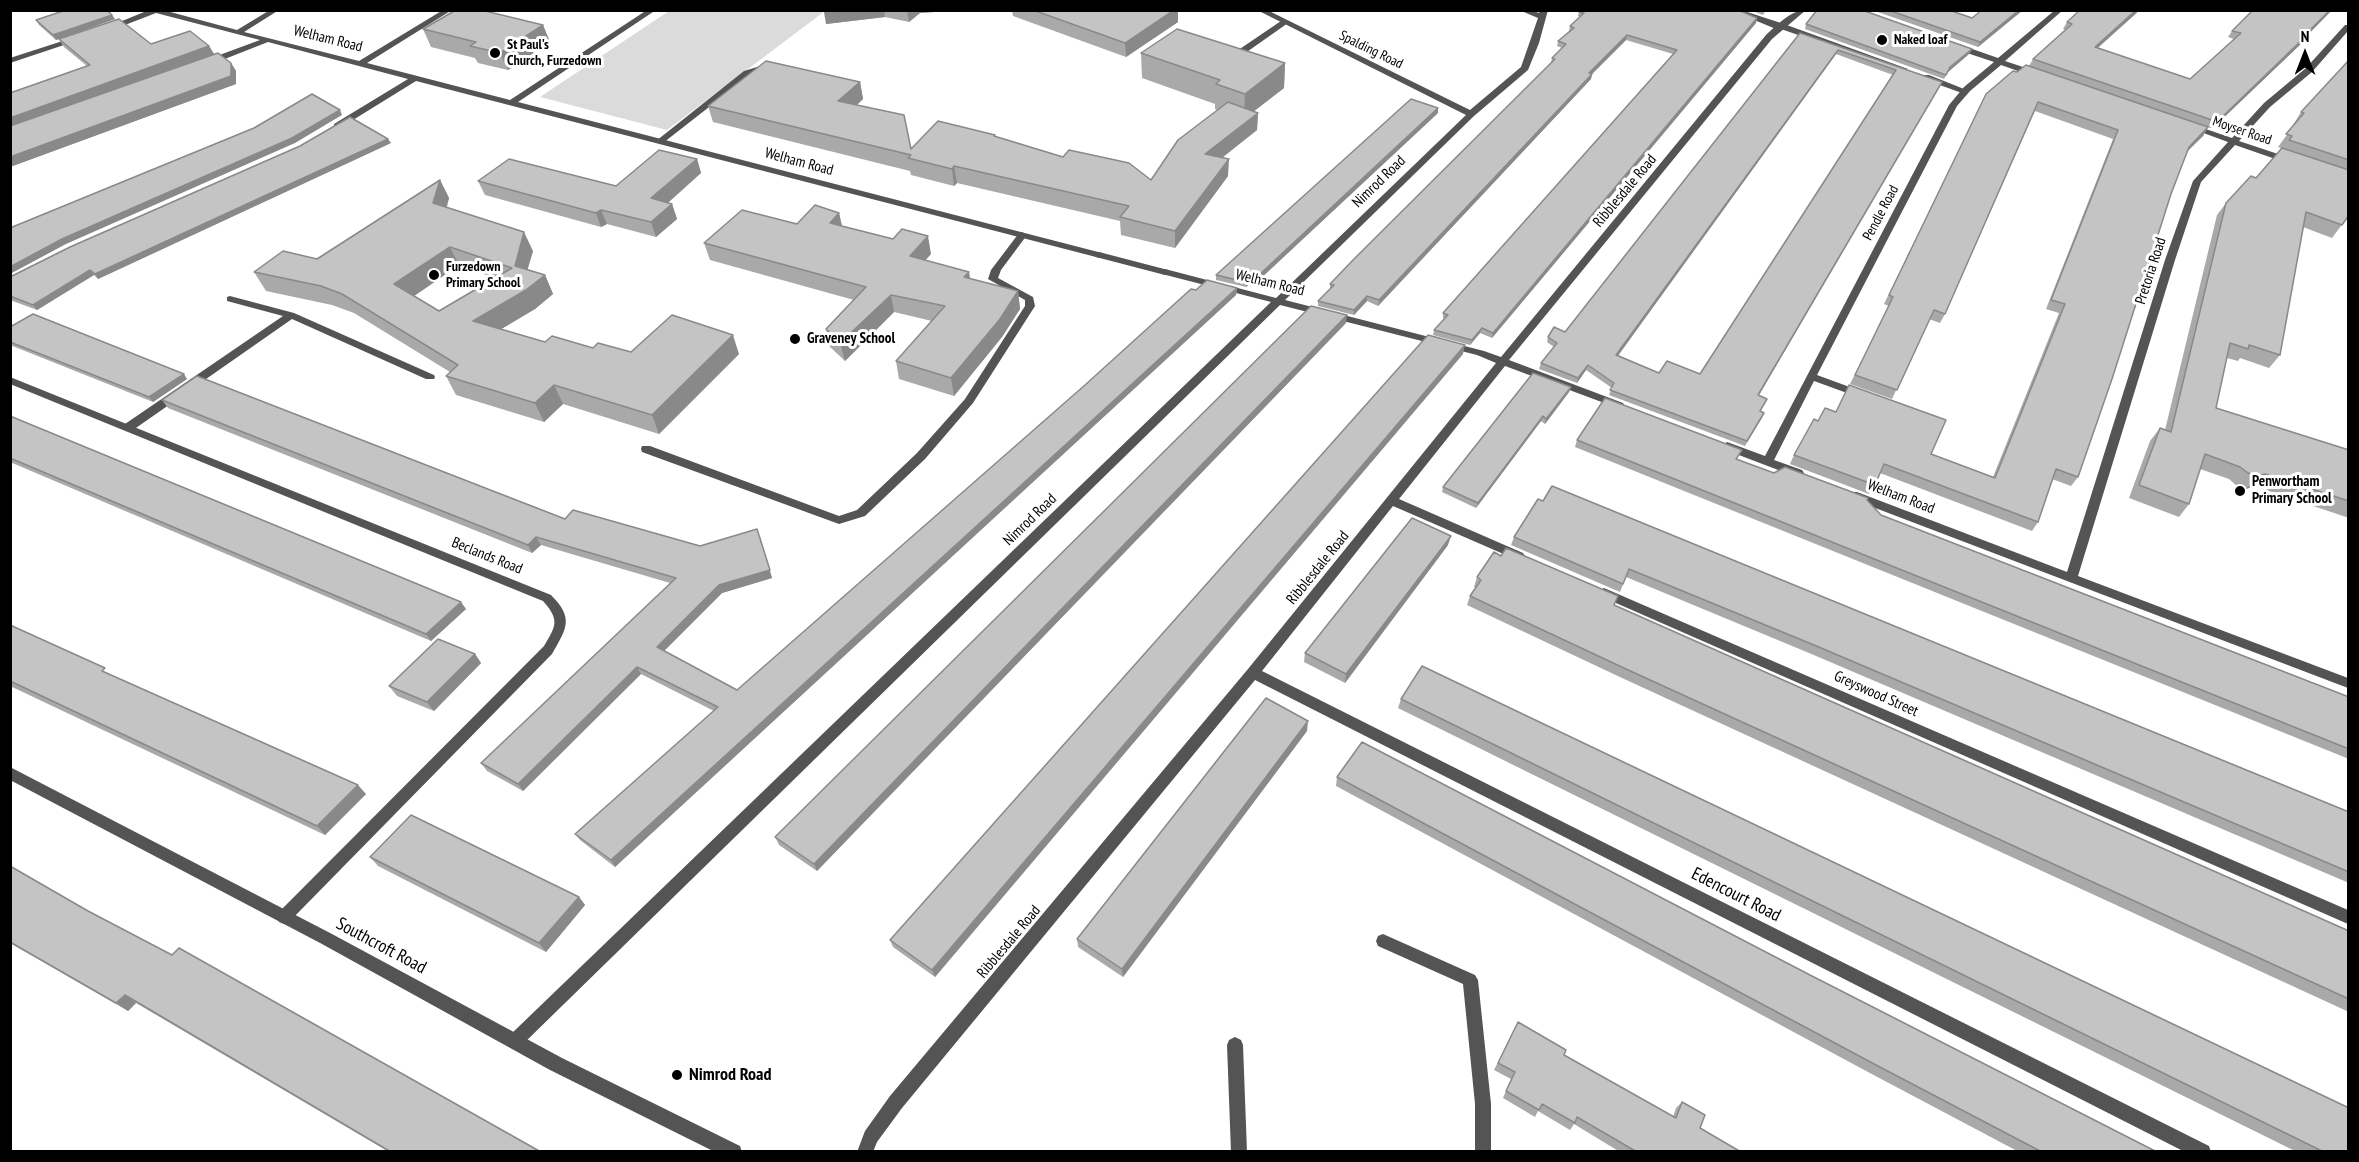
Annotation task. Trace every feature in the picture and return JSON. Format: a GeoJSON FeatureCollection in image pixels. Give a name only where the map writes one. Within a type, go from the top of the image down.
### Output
{"type":"FeatureCollection","features":[{"type":"Feature","properties":{"kind":"street"},"geometry":{"type":"LineString","coordinates":[[238,32],[276,10]]}},
{"type":"Feature","properties":{"kind":"street"},"geometry":{"type":"LineString","coordinates":[[362,63],[449,10]]}},
{"type":"Feature","properties":{"kind":"street"},"geometry":{"type":"LineString","coordinates":[[513,102],[653,10]]}},
{"type":"Feature","properties":{"kind":"street","name":"Spalding Road"},"geometry":{"type":"LineString","coordinates":[[1260,10],[1471,114]]}},
{"type":"Feature","properties":{"kind":"street"},"geometry":{"type":"LineString","coordinates":[[1522,10],[1543,13]]}},
{"type":"Feature","properties":{"kind":"street"},"geometry":{"type":"LineString","coordinates":[[1733,10],[1911,72]]}},
{"type":"Feature","properties":{"kind":"street","name":"Ribblesdale Road"},"geometry":{"type":"LineString","coordinates":[[865,1152],[871,1137],[896,1102],[1253,673],[1503,361],[1780,26],[1803,10]]}},
{"type":"Feature","properties":{"kind":"street","name":"Pendle Road"},"geometry":{"type":"LineString","coordinates":[[1767,462],[1953,105],[1965,91],[2060,10]]}},
{"type":"Feature","properties":{"kind":"street"},"geometry":{"type":"LineString","coordinates":[[101,31],[154,11]]}},
{"type":"Feature","properties":{"kind":"street","name":"Welham Road"},"geometry":{"type":"LineString","coordinates":[[154,11],[513,102],[1503,361],[1628,408]]}},
{"type":"Feature","properties":{"kind":"street","name":"Nimrod Road"},"geometry":{"type":"LineString","coordinates":[[516,1040],[1471,114],[1525,68],[1543,13]]}},
{"type":"Feature","properties":{"kind":"street"},"geometry":{"type":"LineString","coordinates":[[1227,62],[1284,23]]}},
{"type":"Feature","properties":{"kind":"street","name":"Pretoria Road"},"geometry":{"type":"LineString","coordinates":[[2071,578],[2166,271],[2197,181],[2267,105],[2309,70],[2349,27]]}},
{"type":"Feature","properties":{"kind":"street"},"geometry":{"type":"LineString","coordinates":[[10,61],[90,34]]}},
{"type":"Feature","properties":{"kind":"street"},"geometry":{"type":"LineString","coordinates":[[202,64],[267,40]]}},
{"type":"Feature","properties":{"kind":"street"},"geometry":{"type":"LineString","coordinates":[[1943,42],[2045,77]]}},
{"type":"Feature","properties":{"kind":"street"},"geometry":{"type":"LineString","coordinates":[[656,153],[664,142],[747,73],[757,69],[776,68]]}},
{"type":"Feature","properties":{"kind":"street"},"geometry":{"type":"LineString","coordinates":[[1922,76],[1965,91]]}},
{"type":"Feature","properties":{"kind":"street"},"geometry":{"type":"LineString","coordinates":[[330,130],[415,78]]}},
{"type":"Feature","properties":{"kind":"street","name":"Moyser Road"},"geometry":{"type":"LineString","coordinates":[[2177,122],[2296,163]]}},
{"type":"Feature","properties":{"kind":"street"},"geometry":{"type":"LineString","coordinates":[[646,449],[839,520],[861,513],[921,456],[969,401],[1030,306],[1030,299],[993,279],[996,270],[1022,235]]}},
{"type":"Feature","properties":{"kind":"street"},"geometry":{"type":"LineString","coordinates":[[230,299],[291,315],[430,377]]}},
{"type":"Feature","properties":{"kind":"street"},"geometry":{"type":"LineString","coordinates":[[129,427],[291,315]]}},
{"type":"Feature","properties":{"kind":"street"},"geometry":{"type":"LineString","coordinates":[[1812,377],[1875,399]]}},
{"type":"Feature","properties":{"kind":"street","name":"Beclands Road"},"geometry":{"type":"LineString","coordinates":[[10,380],[547,598],[560,610],[562,620],[560,629],[548,650],[284,917]]}},
{"type":"Feature","properties":{"kind":"street"},"geometry":{"type":"LineString","coordinates":[[1714,441],[1811,478]]}},
{"type":"Feature","properties":{"kind":"street","name":"Welham Road"},"geometry":{"type":"LineString","coordinates":[[1843,491],[2349,683]]}},
{"type":"Feature","properties":{"kind":"street"},"geometry":{"type":"LineString","coordinates":[[1391,500],[1533,562]]}},
{"type":"Feature","properties":{"kind":"street","name":"Greyswood Street"},"geometry":{"type":"LineString","coordinates":[[1587,585],[2349,917]]}},
{"type":"Feature","properties":{"kind":"street","name":"Edencourt Road"},"geometry":{"type":"LineString","coordinates":[[1253,673],[2203,1152]]}},
{"type":"Feature","properties":{"kind":"street","name":"Southcroft Road"},"geometry":{"type":"LineString","coordinates":[[10,773],[516,1040],[555,1064],[734,1152]]}},
{"type":"Feature","properties":{"kind":"street"},"geometry":{"type":"LineString","coordinates":[[1383,941],[1470,980],[1483,1104],[1483,1152]]}},
{"type":"Feature","properties":{"kind":"street"},"geometry":{"type":"LineString","coordinates":[[1235,1046],[1239,1152]]}},
{"type":"Feature","properties":{"kind":"shaded area"},"geometry":{"type":"Polygon","coordinates":[[[669,11],[825,11],[667,130],[540,97],[669,11]]]}},
{"type":"Feature","properties":{"kind":"building"},"geometry":{"type":"Polygon","coordinates":[[[66,10],[107,10],[112,15],[53,35],[36,20],[66,10]]]}},
{"type":"Feature","properties":{"kind":"building"},"geometry":{"type":"Polygon","coordinates":[[[456,10],[481,10],[543,25],[500,53],[470,46],[476,42],[423,29],[456,10]]]}},
{"type":"Feature","properties":{"kind":"building"},"geometry":{"type":"Polygon","coordinates":[[[1033,10],[1174,10],[1125,43],[1033,10]]]}},
{"type":"Feature","properties":{"kind":"building"},"geometry":{"type":"Polygon","coordinates":[[[1581,10],[1738,10],[1757,18],[1493,333],[1482,328],[1472,340],[1434,330],[1448,315],[1443,313],[1677,50],[1627,35],[1379,300],[1367,296],[1354,310],[1318,301],[1334,285],[1330,284],[1354,259],[1555,59],[1552,58],[1566,44],[1558,41],[1574,28],[1570,26],[1584,13],[1579,12],[1581,10]]]}},
{"type":"Feature","properties":{"kind":"building"},"geometry":{"type":"Polygon","coordinates":[[[1817,10],[1862,10],[1972,49],[1950,67],[1946,75],[1806,24],[1817,10]]]}},
{"type":"Feature","properties":{"kind":"building"},"geometry":{"type":"Polygon","coordinates":[[[1888,10],[1949,10],[1972,18],[1982,10],[2019,10],[1980,42],[1888,10]]]}},
{"type":"Feature","properties":{"kind":"building"},"geometry":{"type":"Polygon","coordinates":[[[2080,10],[2136,10],[2095,47],[2190,79],[2241,33],[2232,31],[2253,10],[2330,10],[2221,118],[2215,121],[2033,59],[2072,24],[2067,22],[2080,10]]]}},
{"type":"Feature","properties":{"kind":"building"},"geometry":{"type":"Polygon","coordinates":[[[119,19],[151,44],[190,31],[209,46],[10,118],[10,93],[90,65],[59,39],[119,19]]]}},
{"type":"Feature","properties":{"kind":"building"},"geometry":{"type":"Polygon","coordinates":[[[1177,29],[1285,63],[1245,94],[1216,84],[1220,80],[1141,53],[1177,29]]]}},
{"type":"Feature","properties":{"kind":"building"},"geometry":{"type":"Polygon","coordinates":[[[1800,33],[1942,82],[1758,395],[1767,399],[1760,411],[1764,413],[1747,441],[1610,390],[1614,383],[1588,365],[1578,378],[1541,363],[1557,343],[1548,337],[1554,327],[1565,332],[1800,33]],[[1838,50],[1616,355],[1659,373],[1667,361],[1700,374],[1896,70],[1838,50]]]}},
{"type":"Feature","properties":{"kind":"building"},"geometry":{"type":"Polygon","coordinates":[[[218,53],[231,63],[231,76],[10,157],[10,126],[218,53]]]}},
{"type":"Feature","properties":{"kind":"building"},"geometry":{"type":"Polygon","coordinates":[[[2349,60],[2349,160],[2289,140],[2292,136],[2286,134],[2304,113],[2301,112],[2349,60]]]}},
{"type":"Feature","properties":{"kind":"building"},"geometry":{"type":"Polygon","coordinates":[[[766,61],[860,82],[838,101],[904,115],[911,149],[938,121],[995,135],[1063,157],[1069,150],[1129,163],[1151,180],[1178,140],[1228,102],[1258,113],[1205,154],[1229,159],[1175,231],[1120,217],[1129,206],[954,166],[952,169],[908,158],[911,155],[708,106],[766,61]]]}},
{"type":"Feature","properties":{"kind":"building"},"geometry":{"type":"Polygon","coordinates":[[[2026,65],[2208,127],[2189,147],[2171,194],[2078,477],[2056,469],[2038,522],[1884,464],[1875,485],[1794,455],[1814,419],[1818,421],[1825,408],[1836,412],[1849,385],[1946,420],[1931,454],[1995,478],[2065,304],[2051,300],[2118,130],[2038,102],[1945,314],[1934,310],[1897,390],[1855,375],[1893,297],[1889,295],[1986,94],[2013,71],[2017,72],[2026,65]]]}},
{"type":"Feature","properties":{"kind":"building"},"geometry":{"type":"Polygon","coordinates":[[[312,94],[340,110],[292,138],[62,239],[10,267],[10,228],[254,128],[312,94]]]}},
{"type":"Feature","properties":{"kind":"building"},"geometry":{"type":"Polygon","coordinates":[[[1411,99],[1438,108],[1259,275],[1255,273],[1246,282],[1216,275],[1411,99]]]}},
{"type":"Feature","properties":{"kind":"building"},"geometry":{"type":"Polygon","coordinates":[[[350,117],[388,139],[95,274],[90,270],[33,305],[10,296],[10,277],[70,247],[300,146],[350,117]]]}},
{"type":"Feature","properties":{"kind":"building"},"geometry":{"type":"Polygon","coordinates":[[[2282,148],[2349,170],[2349,215],[2342,225],[2306,212],[2280,355],[2249,345],[2248,349],[2230,343],[2216,408],[2349,450],[2349,501],[2265,474],[2257,476],[2205,454],[2189,504],[2139,485],[2160,428],[2171,432],[2226,203],[2251,176],[2256,178],[2282,148]]]}},
{"type":"Feature","properties":{"kind":"building"},"geometry":{"type":"Polygon","coordinates":[[[659,150],[697,159],[651,198],[672,204],[651,222],[601,210],[596,213],[478,181],[509,159],[616,186],[659,150]]]}},
{"type":"Feature","properties":{"kind":"building"},"geometry":{"type":"Polygon","coordinates":[[[440,180],[433,203],[524,232],[515,266],[545,275],[526,290],[473,321],[545,342],[552,336],[593,348],[598,343],[631,352],[672,315],[733,335],[652,415],[554,385],[535,403],[446,376],[458,365],[342,294],[321,286],[254,272],[283,251],[317,259],[440,180]],[[450,247],[394,284],[439,311],[512,268],[450,247]]]}},
{"type":"Feature","properties":{"kind":"building"},"geometry":{"type":"Polygon","coordinates":[[[815,205],[839,213],[830,223],[893,239],[902,229],[928,236],[910,256],[969,272],[964,277],[1018,291],[1000,319],[951,378],[896,361],[945,306],[891,295],[840,343],[826,329],[866,287],[704,243],[742,210],[797,224],[815,205]]]}},
{"type":"Feature","properties":{"kind":"building"},"geometry":{"type":"Polygon","coordinates":[[[1207,280],[1237,288],[611,860],[575,834],[718,707],[637,667],[518,784],[481,763],[676,578],[536,537],[528,545],[162,400],[197,376],[565,519],[573,510],[700,546],[757,529],[770,570],[719,585],[657,647],[737,690],[1191,289],[1196,290],[1207,280]]]}},
{"type":"Feature","properties":{"kind":"building"},"geometry":{"type":"Polygon","coordinates":[[[1311,306],[1347,315],[814,864],[775,837],[1311,306]]]}},
{"type":"Feature","properties":{"kind":"building"},"geometry":{"type":"Polygon","coordinates":[[[33,314],[184,374],[149,397],[10,342],[10,327],[33,314]]]}},
{"type":"Feature","properties":{"kind":"building"},"geometry":{"type":"Polygon","coordinates":[[[1428,335],[1465,345],[932,970],[890,940],[1428,335]]]}},
{"type":"Feature","properties":{"kind":"building"},"geometry":{"type":"Polygon","coordinates":[[[1533,373],[1571,387],[1546,419],[1543,416],[1478,503],[1443,487],[1533,373]]]}},
{"type":"Feature","properties":{"kind":"building"},"geometry":{"type":"Polygon","coordinates":[[[1605,398],[1742,450],[1736,459],[1774,473],[1785,467],[1868,498],[1867,500],[1881,515],[2349,697],[2349,749],[1577,440],[1605,398]]]}},
{"type":"Feature","properties":{"kind":"building"},"geometry":{"type":"Polygon","coordinates":[[[10,416],[461,602],[426,634],[10,458],[10,416]]]}},
{"type":"Feature","properties":{"kind":"building"},"geometry":{"type":"Polygon","coordinates":[[[1552,486],[2349,812],[2349,872],[1629,569],[1623,584],[1514,537],[1538,499],[1543,501],[1552,486]]]}},
{"type":"Feature","properties":{"kind":"building"},"geometry":{"type":"Polygon","coordinates":[[[1412,518],[1451,536],[1346,674],[1305,653],[1412,518]]]}},
{"type":"Feature","properties":{"kind":"building"},"geometry":{"type":"Polygon","coordinates":[[[1506,548],[1618,596],[1614,605],[2349,931],[2349,999],[1470,596],[1481,580],[1477,577],[1494,552],[1501,556],[1506,548]]]}},
{"type":"Feature","properties":{"kind":"building"},"geometry":{"type":"Polygon","coordinates":[[[10,625],[105,668],[102,671],[358,785],[317,826],[10,681],[10,625]]]}},
{"type":"Feature","properties":{"kind":"building"},"geometry":{"type":"Polygon","coordinates":[[[438,639],[475,654],[427,702],[389,686],[438,639]]]}},
{"type":"Feature","properties":{"kind":"building"},"geometry":{"type":"Polygon","coordinates":[[[1422,666],[2349,1108],[2349,1152],[2324,1152],[1401,699],[1422,666]]]}},
{"type":"Feature","properties":{"kind":"building"},"geometry":{"type":"Polygon","coordinates":[[[1266,698],[1308,721],[1122,969],[1077,939],[1266,698]]]}},
{"type":"Feature","properties":{"kind":"building"},"geometry":{"type":"Polygon","coordinates":[[[1362,742],[2157,1152],[2042,1152],[1337,777],[1362,742]]]}},
{"type":"Feature","properties":{"kind":"building"},"geometry":{"type":"Polygon","coordinates":[[[411,815],[579,897],[539,943],[370,857],[411,815]]]}},
{"type":"Feature","properties":{"kind":"building"},"geometry":{"type":"Polygon","coordinates":[[[10,866],[88,911],[172,955],[179,948],[541,1152],[391,1152],[125,995],[116,1003],[10,942],[10,866]]]}},
{"type":"Feature","properties":{"kind":"building"},"geometry":{"type":"Polygon","coordinates":[[[1518,1022],[1566,1050],[1564,1055],[1676,1118],[1682,1102],[1705,1115],[1700,1128],[1741,1152],[1637,1152],[1577,1117],[1575,1123],[1542,1104],[1539,1110],[1506,1091],[1515,1072],[1498,1063],[1518,1022]]]}},
{"type":"Feature","properties":{"kind":"place","name":"Naked loaf"},"geometry":{"type":"Point","coordinates":[1882,40]}},
{"type":"Feature","properties":{"kind":"place","name":"St Paul's Church, Furzedown"},"geometry":{"type":"Point","coordinates":[495,53]}},
{"type":"Feature","properties":{"kind":"place","name":"Furzedown Primary School"},"geometry":{"type":"Point","coordinates":[434,275]}},
{"type":"Feature","properties":{"kind":"place","name":"Graveney School"},"geometry":{"type":"Point","coordinates":[795,339]}},
{"type":"Feature","properties":{"kind":"place","name":"Penwortham Primary School"},"geometry":{"type":"Point","coordinates":[2240,491]}},
{"type":"Feature","properties":{"kind":"place","name":"Nimrod Road"},"geometry":{"type":"Point","coordinates":[677,1075]}}]}
